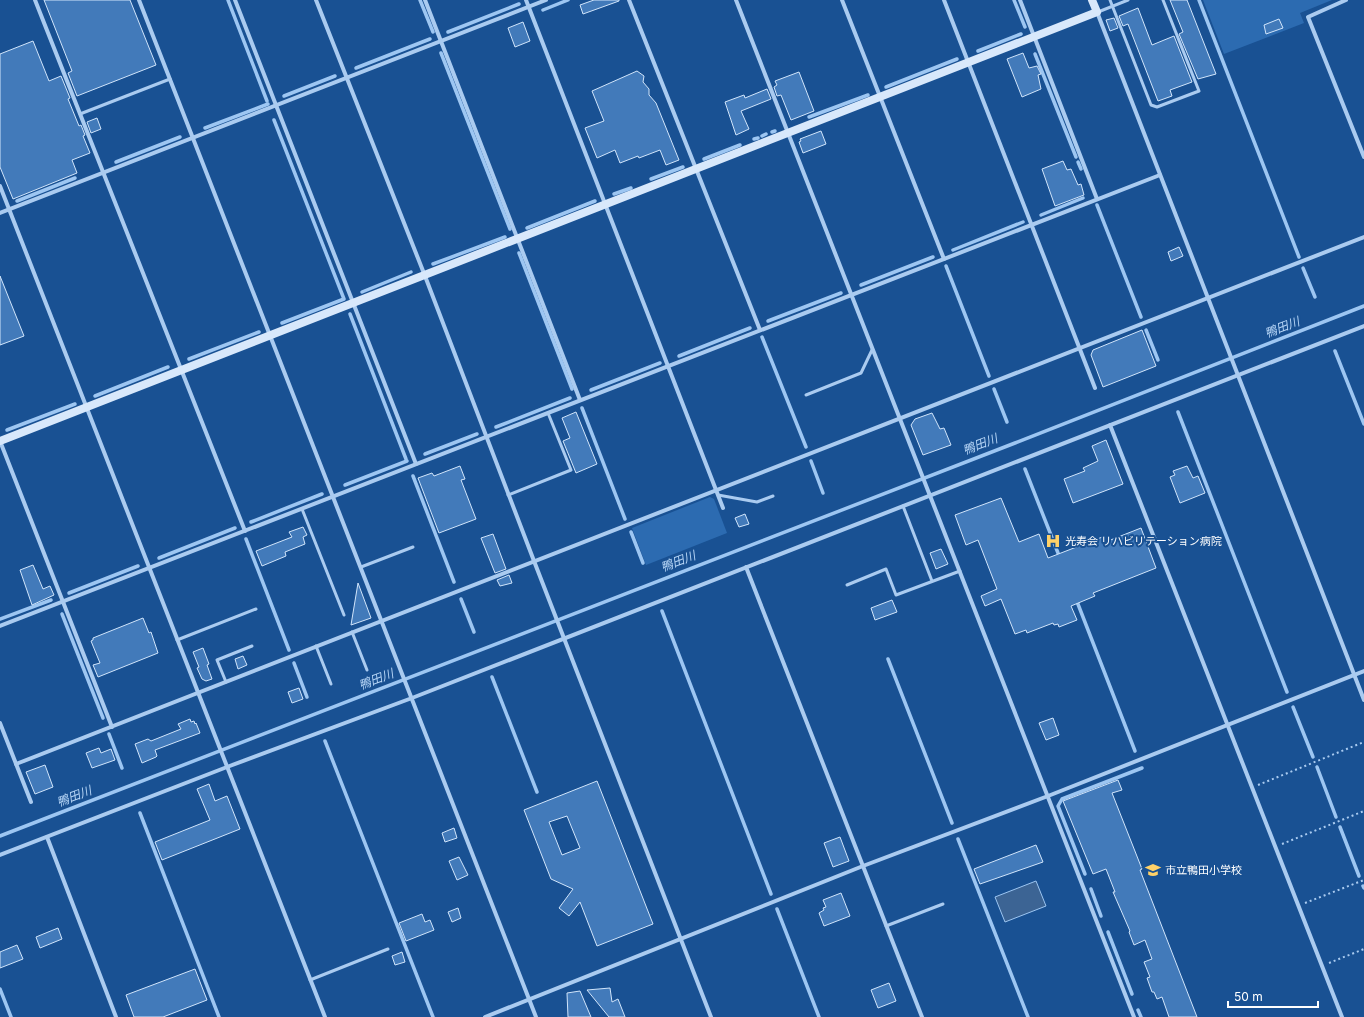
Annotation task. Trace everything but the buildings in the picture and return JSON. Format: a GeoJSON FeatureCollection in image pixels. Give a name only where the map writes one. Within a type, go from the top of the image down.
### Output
{"type":"FeatureCollection","features":[{"type":"Feature","properties":{"kind":"street"},"geometry":{"type":"LineString","coordinates":[[35,0],[245,531]]}},
{"type":"Feature","properties":{"kind":"street"},"geometry":{"type":"LineString","coordinates":[[139,0],[536,1017]]}},
{"type":"Feature","properties":{"kind":"street"},"geometry":{"type":"LineString","coordinates":[[235,0],[416,464]]}},
{"type":"Feature","properties":{"kind":"street"},"geometry":{"type":"LineString","coordinates":[[316,0],[425,276],[508,495],[565,638],[711,1017]]}},
{"type":"Feature","properties":{"kind":"street"},"geometry":{"type":"LineString","coordinates":[[425,0],[580,400]]}},
{"type":"Feature","properties":{"kind":"street"},"geometry":{"type":"LineString","coordinates":[[526,0],[723,508]]}},
{"type":"Feature","properties":{"kind":"street"},"geometry":{"type":"LineString","coordinates":[[0,213],[546,0]]}},
{"type":"Feature","properties":{"kind":"street"},"geometry":{"type":"LineString","coordinates":[[629,0],[760,330]]}},
{"type":"Feature","properties":{"kind":"street"},"geometry":{"type":"LineString","coordinates":[[736,0],[898,418],[928,488],[1134,1017]]}},
{"type":"Feature","properties":{"kind":"street"},"geometry":{"type":"LineString","coordinates":[[842,0],[944,259]]}},
{"type":"Feature","properties":{"kind":"street"},"geometry":{"type":"LineString","coordinates":[[944,0],[1095,388]]}},
{"type":"Feature","properties":{"kind":"street"},"geometry":{"type":"LineString","coordinates":[[1020,0],[1097,199]]}},
{"type":"Feature","properties":{"kind":"street"},"geometry":{"type":"LineString","coordinates":[[1092,0],[1364,700]]}},
{"type":"Feature","properties":{"kind":"street"},"geometry":{"type":"LineString","coordinates":[[1346,0],[1308,17],[1364,157]]}},
{"type":"Feature","properties":{"kind":"street"},"geometry":{"type":"LineString","coordinates":[[112,727],[0,441],[1097,12]]}},
{"type":"Feature","properties":{"kind":"street"},"geometry":{"type":"LineString","coordinates":[[0,626],[1160,175]]}},
{"type":"Feature","properties":{"kind":"street"},"geometry":{"type":"LineString","coordinates":[[0,186],[325,1017]]}},
{"type":"Feature","properties":{"kind":"street"},"geometry":{"type":"LineString","coordinates":[[16,764],[1364,237]]}},
{"type":"Feature","properties":{"kind":"street"},"geometry":{"type":"LineString","coordinates":[[0,856],[227,767],[412,698],[1364,326]]}},
{"type":"Feature","properties":{"kind":"street"},"geometry":{"type":"LineString","coordinates":[[1110,425],[1342,1017]]}},
{"type":"Feature","properties":{"kind":"street"},"geometry":{"type":"LineString","coordinates":[[746,567],[922,1017]]}},
{"type":"Feature","properties":{"kind":"street"},"geometry":{"type":"LineString","coordinates":[[486,1017],[863,866],[1048,796],[1364,671]]}},
{"type":"Feature","properties":{"kind":"street"},"geometry":{"type":"LineString","coordinates":[[0,723],[31,802]]}},
{"type":"Feature","properties":{"kind":"street"},"geometry":{"type":"LineString","coordinates":[[47,837],[116,1017]]}},
{"type":"Feature","properties":{"kind":"lane"},"geometry":{"type":"LineString","coordinates":[[1110,0],[1151,105],[1157,107],[1199,91],[1163,0]]}},
{"type":"Feature","properties":{"kind":"lane"},"geometry":{"type":"LineString","coordinates":[[1097,12],[1128,0]]}},
{"type":"Feature","properties":{"kind":"lane"},"geometry":{"type":"LineString","coordinates":[[80,114],[170,78]]}},
{"type":"Feature","properties":{"kind":"lane"},"geometry":{"type":"LineString","coordinates":[[806,395],[861,373],[872,350]]}},
{"type":"Feature","properties":{"kind":"lane"},"geometry":{"type":"LineString","coordinates":[[508,495],[571,470],[548,413]]}},
{"type":"Feature","properties":{"kind":"lane"},"geometry":{"type":"LineString","coordinates":[[718,495],[757,502],[773,496]]}},
{"type":"Feature","properties":{"kind":"lane"},"geometry":{"type":"LineString","coordinates":[[902,506],[932,581]]}},
{"type":"Feature","properties":{"kind":"lane"},"geometry":{"type":"LineString","coordinates":[[302,509],[344,615]]}},
{"type":"Feature","properties":{"kind":"lane"},"geometry":{"type":"LineString","coordinates":[[361,567],[413,547]]}},
{"type":"Feature","properties":{"kind":"lane"},"geometry":{"type":"LineString","coordinates":[[847,585],[886,570],[896,595],[960,570]]}},
{"type":"Feature","properties":{"kind":"lane"},"geometry":{"type":"LineString","coordinates":[[177,640],[256,609]]}},
{"type":"Feature","properties":{"kind":"lane"},"geometry":{"type":"LineString","coordinates":[[352,632],[367,670]]}},
{"type":"Feature","properties":{"kind":"lane"},"geometry":{"type":"LineString","coordinates":[[226,682],[217,660],[252,646]]}},
{"type":"Feature","properties":{"kind":"lane"},"geometry":{"type":"LineString","coordinates":[[316,646],[331,684]]}},
{"type":"Feature","properties":{"kind":"lane"},"geometry":{"type":"LineString","coordinates":[[886,926],[943,904]]}},
{"type":"Feature","properties":{"kind":"lane"},"geometry":{"type":"LineString","coordinates":[[310,980],[388,949]]}},
{"type":"Feature","properties":{"kind":"path"},"geometry":{"type":"LineString","coordinates":[[1251,787],[1364,742]]}},
{"type":"Feature","properties":{"kind":"path"},"geometry":{"type":"LineString","coordinates":[[1275,847],[1364,811]]}},
{"type":"Feature","properties":{"kind":"path"},"geometry":{"type":"LineString","coordinates":[[1298,906],[1364,880]]}},
{"type":"Feature","properties":{"kind":"path"},"geometry":{"type":"LineString","coordinates":[[1322,966],[1364,949]]}},
{"type":"Feature","properties":{"kind":"shaded area"},"geometry":{"type":"Polygon","coordinates":[[[1203,0],[1332,0],[1300,13],[1304,23],[1224,54],[1203,0]]]}},
{"type":"Feature","properties":{"kind":"shaded area"},"geometry":{"type":"Polygon","coordinates":[[[710,497],[714,499],[727,533],[646,565],[632,528],[710,497]]]}},
{"type":"Feature","properties":{"kind":"shaded area"},"geometry":{"type":"Polygon","coordinates":[[[1036,881],[1046,906],[1005,922],[995,897],[1036,881]]]}},
{"type":"Feature","properties":{"kind":"waterway"},"geometry":{"type":"LineString","coordinates":[[228,0],[267,101]]}},
{"type":"Feature","properties":{"kind":"waterway"},"geometry":{"type":"LineString","coordinates":[[420,0],[433,32]]}},
{"type":"Feature","properties":{"kind":"waterway"},"geometry":{"type":"LineString","coordinates":[[543,10],[568,0]]}},
{"type":"Feature","properties":{"kind":"waterway"},"geometry":{"type":"LineString","coordinates":[[1014,0],[1025,27]]}},
{"type":"Feature","properties":{"kind":"waterway"},"geometry":{"type":"LineString","coordinates":[[1199,0],[1299,257]]}},
{"type":"Feature","properties":{"kind":"waterway"},"geometry":{"type":"LineString","coordinates":[[448,32],[519,4]]}},
{"type":"Feature","properties":{"kind":"waterway"},"geometry":{"type":"LineString","coordinates":[[978,51],[1021,34]]}},
{"type":"Feature","properties":{"kind":"waterway"},"geometry":{"type":"LineString","coordinates":[[356,68],[430,39]]}},
{"type":"Feature","properties":{"kind":"waterway"},"geometry":{"type":"LineString","coordinates":[[441,53],[510,229]]}},
{"type":"Feature","properties":{"kind":"waterway"},"geometry":{"type":"LineString","coordinates":[[1035,54],[1076,157]]}},
{"type":"Feature","properties":{"kind":"waterway"},"geometry":{"type":"LineString","coordinates":[[886,87],[957,59]]}},
{"type":"Feature","properties":{"kind":"waterway"},"geometry":{"type":"LineString","coordinates":[[284,96],[335,76]]}},
{"type":"Feature","properties":{"kind":"waterway"},"geometry":{"type":"LineString","coordinates":[[809,117],[868,95]]}},
{"type":"Feature","properties":{"kind":"waterway"},"geometry":{"type":"LineString","coordinates":[[205,128],[268,104]]}},
{"type":"Feature","properties":{"kind":"waterway"},"geometry":{"type":"LineString","coordinates":[[274,120],[344,299],[282,323]]}},
{"type":"Feature","properties":{"kind":"waterway"},"geometry":{"type":"LineString","coordinates":[[762,136],[766,134]]}},
{"type":"Feature","properties":{"kind":"waterway"},"geometry":{"type":"LineString","coordinates":[[116,162],[180,137]]}},
{"type":"Feature","properties":{"kind":"waterway"},"geometry":{"type":"LineString","coordinates":[[754,139],[758,138]]}},
{"type":"Feature","properties":{"kind":"waterway"},"geometry":{"type":"LineString","coordinates":[[704,159],[740,145]]}},
{"type":"Feature","properties":{"kind":"waterway"},"geometry":{"type":"LineString","coordinates":[[1078,162],[1081,169]]}},
{"type":"Feature","properties":{"kind":"waterway"},"geometry":{"type":"LineString","coordinates":[[651,179],[683,167]]}},
{"type":"Feature","properties":{"kind":"waterway"},"geometry":{"type":"LineString","coordinates":[[17,201],[75,178]]}},
{"type":"Feature","properties":{"kind":"waterway"},"geometry":{"type":"LineString","coordinates":[[614,194],[631,188]]}},
{"type":"Feature","properties":{"kind":"waterway"},"geometry":{"type":"LineString","coordinates":[[1041,215],[1083,198]]}},
{"type":"Feature","properties":{"kind":"waterway"},"geometry":{"type":"LineString","coordinates":[[527,228],[595,201]]}},
{"type":"Feature","properties":{"kind":"waterway"},"geometry":{"type":"LineString","coordinates":[[1097,205],[1141,317]]}},
{"type":"Feature","properties":{"kind":"waterway"},"geometry":{"type":"LineString","coordinates":[[953,250],[1023,222]]}},
{"type":"Feature","properties":{"kind":"waterway"},"geometry":{"type":"LineString","coordinates":[[433,264],[505,237]]}},
{"type":"Feature","properties":{"kind":"waterway"},"geometry":{"type":"LineString","coordinates":[[519,253],[572,389]]}},
{"type":"Feature","properties":{"kind":"waterway"},"geometry":{"type":"LineString","coordinates":[[861,285],[933,257]]}},
{"type":"Feature","properties":{"kind":"waterway"},"geometry":{"type":"LineString","coordinates":[[946,266],[989,376]]}},
{"type":"Feature","properties":{"kind":"waterway"},"geometry":{"type":"LineString","coordinates":[[1303,268],[1315,297]]}},
{"type":"Feature","properties":{"kind":"waterway"},"geometry":{"type":"LineString","coordinates":[[362,292],[411,272]]}},
{"type":"Feature","properties":{"kind":"waterway"},"geometry":{"type":"LineString","coordinates":[[768,321],[841,293]]}},
{"type":"Feature","properties":{"kind":"waterway","name":"鴨田川"},"geometry":{"type":"LineString","coordinates":[[0,836],[1015,443],[1364,306]]}},
{"type":"Feature","properties":{"kind":"waterway"},"geometry":{"type":"LineString","coordinates":[[350,314],[406,459]]}},
{"type":"Feature","properties":{"kind":"waterway"},"geometry":{"type":"LineString","coordinates":[[679,356],[750,328]]}},
{"type":"Feature","properties":{"kind":"waterway"},"geometry":{"type":"LineString","coordinates":[[1146,330],[1158,360]]}},
{"type":"Feature","properties":{"kind":"waterway"},"geometry":{"type":"LineString","coordinates":[[189,359],[259,332]]}},
{"type":"Feature","properties":{"kind":"waterway"},"geometry":{"type":"LineString","coordinates":[[762,337],[806,447]]}},
{"type":"Feature","properties":{"kind":"waterway"},"geometry":{"type":"LineString","coordinates":[[1335,351],[1364,424]]}},
{"type":"Feature","properties":{"kind":"waterway"},"geometry":{"type":"LineString","coordinates":[[591,390],[660,363]]}},
{"type":"Feature","properties":{"kind":"waterway"},"geometry":{"type":"LineString","coordinates":[[95,396],[168,367]]}},
{"type":"Feature","properties":{"kind":"waterway"},"geometry":{"type":"LineString","coordinates":[[994,389],[1007,422]]}},
{"type":"Feature","properties":{"kind":"waterway"},"geometry":{"type":"LineString","coordinates":[[496,427],[570,398]]}},
{"type":"Feature","properties":{"kind":"waterway"},"geometry":{"type":"LineString","coordinates":[[7,430],[75,404]]}},
{"type":"Feature","properties":{"kind":"waterway"},"geometry":{"type":"LineString","coordinates":[[582,408],[625,519]]}},
{"type":"Feature","properties":{"kind":"waterway"},"geometry":{"type":"LineString","coordinates":[[1178,412],[1287,692]]}},
{"type":"Feature","properties":{"kind":"waterway"},"geometry":{"type":"LineString","coordinates":[[425,454],[477,434]]}},
{"type":"Feature","properties":{"kind":"waterway"},"geometry":{"type":"LineString","coordinates":[[345,485],[407,461]]}},
{"type":"Feature","properties":{"kind":"waterway"},"geometry":{"type":"LineString","coordinates":[[811,461],[823,493]]}},
{"type":"Feature","properties":{"kind":"waterway"},"geometry":{"type":"LineString","coordinates":[[1025,469],[1058,553]]}},
{"type":"Feature","properties":{"kind":"waterway"},"geometry":{"type":"LineString","coordinates":[[413,476],[454,582]]}},
{"type":"Feature","properties":{"kind":"waterway"},"geometry":{"type":"LineString","coordinates":[[251,522],[322,494]]}},
{"type":"Feature","properties":{"kind":"waterway"},"geometry":{"type":"LineString","coordinates":[[159,558],[235,528]]}},
{"type":"Feature","properties":{"kind":"waterway"},"geometry":{"type":"LineString","coordinates":[[631,532],[643,563]]}},
{"type":"Feature","properties":{"kind":"waterway"},"geometry":{"type":"LineString","coordinates":[[246,539],[289,650]]}},
{"type":"Feature","properties":{"kind":"waterway"},"geometry":{"type":"LineString","coordinates":[[69,593],[138,566]]}},
{"type":"Feature","properties":{"kind":"waterway"},"geometry":{"type":"LineString","coordinates":[[461,599],[474,632]]}},
{"type":"Feature","properties":{"kind":"waterway"},"geometry":{"type":"LineString","coordinates":[[1076,599],[1135,751]]}},
{"type":"Feature","properties":{"kind":"waterway"},"geometry":{"type":"LineString","coordinates":[[0,619],[51,600]]}},
{"type":"Feature","properties":{"kind":"waterway"},"geometry":{"type":"LineString","coordinates":[[662,611],[771,894]]}},
{"type":"Feature","properties":{"kind":"waterway"},"geometry":{"type":"LineString","coordinates":[[62,614],[103,718]]}},
{"type":"Feature","properties":{"kind":"waterway"},"geometry":{"type":"LineString","coordinates":[[888,659],[952,823]]}},
{"type":"Feature","properties":{"kind":"waterway"},"geometry":{"type":"LineString","coordinates":[[294,663],[307,697]]}},
{"type":"Feature","properties":{"kind":"waterway"},"geometry":{"type":"LineString","coordinates":[[492,677],[537,792]]}},
{"type":"Feature","properties":{"kind":"waterway"},"geometry":{"type":"LineString","coordinates":[[1293,707],[1313,757]]}},
{"type":"Feature","properties":{"kind":"waterway"},"geometry":{"type":"LineString","coordinates":[[109,734],[122,768]]}},
{"type":"Feature","properties":{"kind":"waterway"},"geometry":{"type":"LineString","coordinates":[[325,741],[433,1017]]}},
{"type":"Feature","properties":{"kind":"waterway"},"geometry":{"type":"LineString","coordinates":[[1317,767],[1336,817]]}},
{"type":"Feature","properties":{"kind":"waterway"},"geometry":{"type":"LineString","coordinates":[[1085,874],[1058,806],[1062,799],[1142,768]]}},
{"type":"Feature","properties":{"kind":"waterway"},"geometry":{"type":"LineString","coordinates":[[140,813],[219,1017]]}},
{"type":"Feature","properties":{"kind":"waterway"},"geometry":{"type":"LineString","coordinates":[[1340,827],[1359,876]]}},
{"type":"Feature","properties":{"kind":"waterway"},"geometry":{"type":"LineString","coordinates":[[958,839],[1028,1017]]}},
{"type":"Feature","properties":{"kind":"waterway"},"geometry":{"type":"LineString","coordinates":[[1091,889],[1101,916]]}},
{"type":"Feature","properties":{"kind":"waterway"},"geometry":{"type":"LineString","coordinates":[[777,909],[819,1017]]}},
{"type":"Feature","properties":{"kind":"waterway"},"geometry":{"type":"LineString","coordinates":[[1108,932],[1132,994]]}},
{"type":"Feature","properties":{"kind":"waterway"},"geometry":{"type":"LineString","coordinates":[[0,989],[11,1017]]}},
{"type":"Feature","properties":{"kind":"waterway"},"geometry":{"type":"LineString","coordinates":[[1138,1010],[1141,1017]]}},
{"type":"Feature","properties":{"kind":"place","name":"光寿会 リハビリテーション病院"},"geometry":{"type":"Point","coordinates":[1053,541]}},
{"type":"Feature","properties":{"kind":"place","name":"市立鴨田小学校"},"geometry":{"type":"Point","coordinates":[1153,870]}}]}
